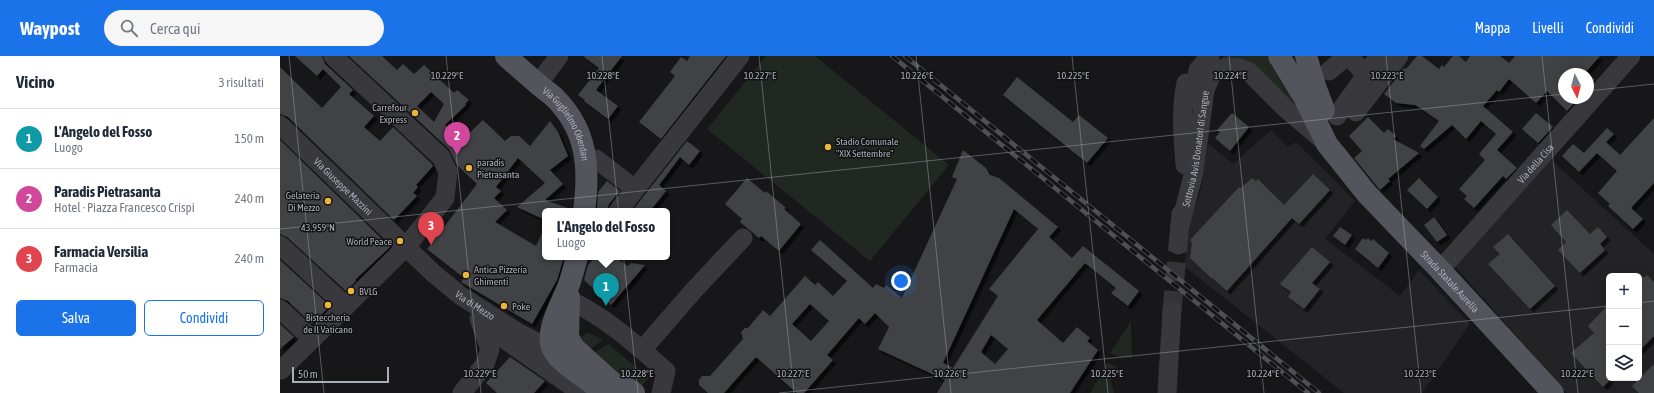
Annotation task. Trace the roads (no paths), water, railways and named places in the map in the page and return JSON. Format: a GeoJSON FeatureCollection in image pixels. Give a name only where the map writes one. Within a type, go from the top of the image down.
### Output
{"type":"FeatureCollection","features":[{"type":"Feature","properties":{"kind":"main road","name":"Via Guglielmo Oberdan"},"geometry":{"type":"LineString","coordinates":[[506,56],[555,98],[574,123],[582,138],[593,160],[584,208]]}},
{"type":"Feature","properties":{"kind":"main road","name":"Strada Statale Aurelia"},"geometry":{"type":"LineString","coordinates":[[1279,56],[1304,97],[1327,144],[1367,194],[1440,270],[1553,393]]}},
{"type":"Feature","properties":{"kind":"main road","name":"Strada Statale Aurelia"},"geometry":{"type":"LineString","coordinates":[[1306,56],[1315,86],[1347,169]]}},
{"type":"Feature","properties":{"kind":"main road"},"geometry":{"type":"LineString","coordinates":[[576,260],[569,294],[568,337],[574,348],[618,391]]}},
{"type":"Feature","properties":{"kind":"main road"},"geometry":{"type":"LineString","coordinates":[[569,294],[558,309],[553,326],[551,336],[553,351],[563,360],[618,391]]}},
{"type":"Feature","properties":{"kind":"street"},"geometry":{"type":"LineString","coordinates":[[281,369],[406,247],[445,198],[448,172],[441,157],[333,56]]}},
{"type":"Feature","properties":{"kind":"street"},"geometry":{"type":"LineString","coordinates":[[538,84],[559,56]]}},
{"type":"Feature","properties":{"kind":"street"},"geometry":{"type":"LineString","coordinates":[[620,208],[740,56]]}},
{"type":"Feature","properties":{"kind":"street"},"geometry":{"type":"LineString","coordinates":[[1187,76],[1191,56]]}},
{"type":"Feature","properties":{"kind":"street","name":"Sottovia Avis Donatori di Sangue"},"geometry":{"type":"LineString","coordinates":[[1185,165],[1182,131],[1183,95],[1187,76],[1197,56]]}},
{"type":"Feature","properties":{"kind":"street","name":"Sottovia Avis Donatori di Sangue"},"geometry":{"type":"LineString","coordinates":[[1178,245],[1185,165],[1198,70],[1210,56]]}},
{"type":"Feature","properties":{"kind":"street"},"geometry":{"type":"LineString","coordinates":[[1328,71],[1348,56],[1366,74]]}},
{"type":"Feature","properties":{"kind":"street"},"geometry":{"type":"LineString","coordinates":[[1337,116],[1379,56]]}},
{"type":"Feature","properties":{"kind":"street"},"geometry":{"type":"LineString","coordinates":[[1356,112],[1399,56]]}},
{"type":"Feature","properties":{"kind":"street","name":"Via della Cisa"},"geometry":{"type":"LineString","coordinates":[[1440,270],[1631,56]]}},
{"type":"Feature","properties":{"kind":"street","name":"Sottovia Avis Donatori di Sangue"},"geometry":{"type":"LineString","coordinates":[[1180,226],[1194,172],[1205,90],[1212,74],[1221,69],[1230,67],[1240,68],[1249,72],[1285,108],[1327,144]]}},
{"type":"Feature","properties":{"kind":"street","name":"Via Giuseppe Mazzini"},"geometry":{"type":"LineString","coordinates":[[280,125],[406,247]]}},
{"type":"Feature","properties":{"kind":"street"},"geometry":{"type":"LineString","coordinates":[[593,160],[635,189]]}},
{"type":"Feature","properties":{"kind":"street"},"geometry":{"type":"LineString","coordinates":[[642,350],[743,238]]}},
{"type":"Feature","properties":{"kind":"street"},"geometry":{"type":"LineString","coordinates":[[280,246],[346,306]]}},
{"type":"Feature","properties":{"kind":"street","name":"Via di Mezzo"},"geometry":{"type":"LineString","coordinates":[[406,247],[433,273],[467,301],[519,333],[553,351]]}},
{"type":"Feature","properties":{"kind":"street"},"geometry":{"type":"LineString","coordinates":[[569,294],[581,306],[608,323],[666,371],[661,393]]}},
{"type":"Feature","properties":{"kind":"street"},"geometry":{"type":"LineString","coordinates":[[462,393],[485,364],[490,350],[479,320],[467,301]]}},
{"type":"Feature","properties":{"kind":"street"},"geometry":{"type":"LineString","coordinates":[[280,309],[312,339]]}},
{"type":"Feature","properties":{"kind":"street"},"geometry":{"type":"LineString","coordinates":[[1167,393],[1172,310]]}},
{"type":"Feature","properties":{"kind":"street"},"geometry":{"type":"LineString","coordinates":[[479,320],[581,393]]}},
{"type":"Feature","properties":{"kind":"tunnel"},"geometry":{"type":"LineString","coordinates":[[1172,310],[1178,245]]}},
{"type":"Feature","properties":{"kind":"railway"},"geometry":{"type":"LineString","coordinates":[[892,56],[1308,393]]}},
{"type":"Feature","properties":{"kind":"railway"},"geometry":{"type":"LineString","coordinates":[[905,56],[1319,393]]}},
{"type":"Feature","properties":{"kind":"place","name":"Carrefour Express"},"geometry":{"type":"Point","coordinates":[415,113]}},
{"type":"Feature","properties":{"kind":"place","name":"Stadio Comunale \"XIX Settembre\""},"geometry":{"type":"Point","coordinates":[828,147]}},
{"type":"Feature","properties":{"kind":"place","name":"Paradis Pietrasanta"},"geometry":{"type":"Point","coordinates":[457,155]}},
{"type":"Feature","properties":{"kind":"place","name":"paradis Pietrasanta"},"geometry":{"type":"Point","coordinates":[469,168]}},
{"type":"Feature","properties":{"kind":"place","name":"Gelateria Di Mezzo"},"geometry":{"type":"Point","coordinates":[328,201]}},
{"type":"Feature","properties":{"kind":"place","name":"World Peace"},"geometry":{"type":"Point","coordinates":[400,241]}},
{"type":"Feature","properties":{"kind":"place","name":"Farmacia Versilia"},"geometry":{"type":"Point","coordinates":[431,245]}},
{"type":"Feature","properties":{"kind":"place","name":"Antica Pizzeria Ghimenti"},"geometry":{"type":"Point","coordinates":[466,275]}},
{"type":"Feature","properties":{"kind":"place","name":"BVLG"},"geometry":{"type":"Point","coordinates":[351,291]}},
{"type":"Feature","properties":{"kind":"place","name":"Bisteccheria de Il Vaticano"},"geometry":{"type":"Point","coordinates":[328,305]}},
{"type":"Feature","properties":{"kind":"place","name":"Poke"},"geometry":{"type":"Point","coordinates":[504,306]}},
{"type":"Feature","properties":{"kind":"place","name":"L'Angelo del Fosso"},"geometry":{"type":"Point","coordinates":[606,306]}}]}
